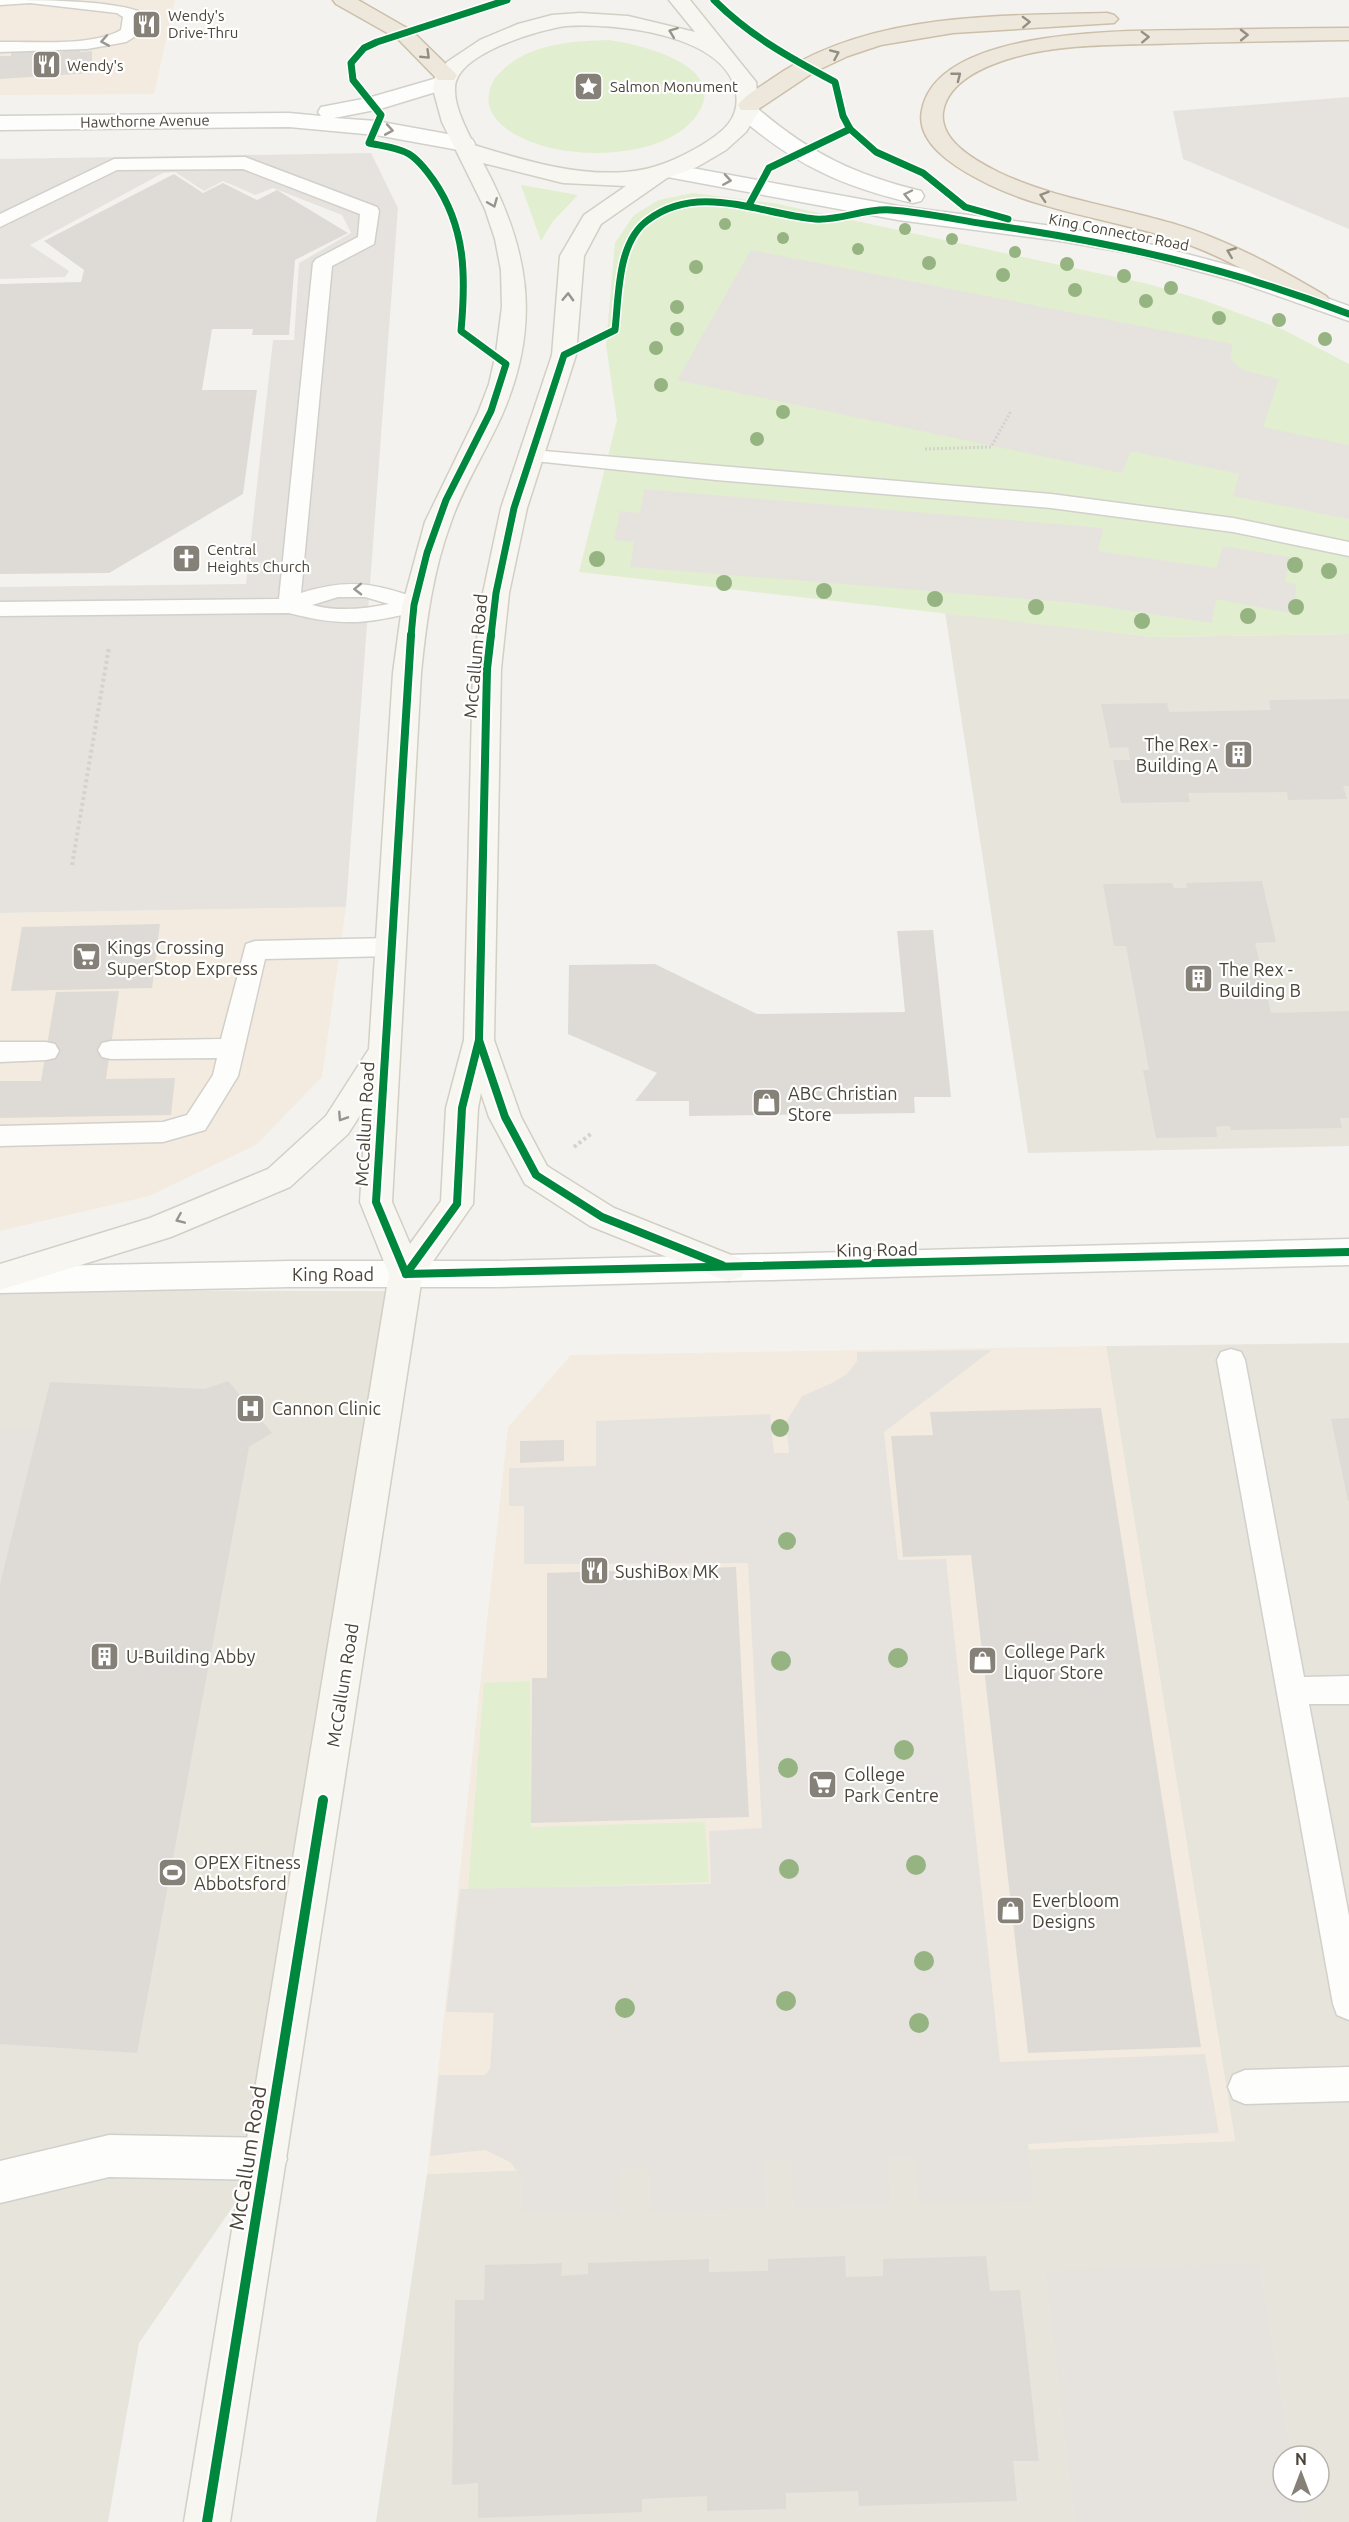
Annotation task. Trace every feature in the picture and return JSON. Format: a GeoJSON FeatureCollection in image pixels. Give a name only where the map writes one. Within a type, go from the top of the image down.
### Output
{"type":"FeatureCollection","features":[{"type":"Feature","properties":{"kind":"highway"},"geometry":{"type":"LineString","coordinates":[[343,0],[405,35],[445,78]]}},
{"type":"Feature","properties":{"kind":"highway"},"geometry":{"type":"LineString","coordinates":[[749,109],[805,67],[848,48],[923,32],[1013,22],[1122,18],[1349,20]]}},
{"type":"Feature","properties":{"kind":"highway"},"geometry":{"type":"LineString","coordinates":[[1318,301],[1247,259],[1210,244],[1164,228],[1048,198],[980,171],[965,162],[940,139],[933,128],[932,113],[942,89],[962,71],[980,63],[1024,50],[1119,38],[1349,34]]}},
{"type":"Feature","properties":{"kind":"main road"},"geometry":{"type":"LineString","coordinates":[[445,78],[493,40],[523,28],[575,0]]}},
{"type":"Feature","properties":{"kind":"main road"},"geometry":{"type":"LineString","coordinates":[[679,0],[740,71],[750,90],[749,109]]}},
{"type":"Feature","properties":{"kind":"main road"},"geometry":{"type":"LineString","coordinates":[[523,28],[578,19],[614,19],[659,27],[726,56]]}},
{"type":"Feature","properties":{"kind":"main road","name":"McCallum Road"},"geometry":{"type":"LineString","coordinates":[[406,1274],[376,1202],[414,605],[427,553],[446,500],[491,411],[506,364],[513,324],[514,286],[508,243],[496,208],[447,111],[445,78]]}},
{"type":"Feature","properties":{"kind":"main road","name":"McCallum Road"},"geometry":{"type":"LineString","coordinates":[[207,2522],[406,1274],[457,1204],[462,1108],[479,1040],[487,669],[503,557],[514,508],[564,355],[572,256],[592,219],[615,202],[663,174],[711,150],[734,133],[749,109]]}},
{"type":"Feature","properties":{"kind":"main road"},"geometry":{"type":"LineString","coordinates":[[466,147],[540,173],[582,180],[663,174]]}},
{"type":"Feature","properties":{"kind":"main road"},"geometry":{"type":"LineString","coordinates":[[479,1040],[505,1117],[536,1175],[602,1217],[729,1268]]}},
{"type":"Feature","properties":{"kind":"main road"},"geometry":{"type":"LineString","coordinates":[[0,1278],[159,1228],[279,1178],[337,1125],[385,1050]]}},
{"type":"Feature","properties":{"kind":"street","name":"Hawthorne Avenue"},"geometry":{"type":"LineString","coordinates":[[289,120],[372,104],[445,78]]}},
{"type":"Feature","properties":{"kind":"street","name":"King Connector Road"},"geometry":{"type":"LineString","coordinates":[[749,109],[798,154],[835,173],[895,192],[965,207],[1063,234],[1224,270],[1318,301],[1349,314]]}},
{"type":"Feature","properties":{"kind":"street","name":"Hawthorne Avenue"},"geometry":{"type":"LineString","coordinates":[[0,123],[289,120],[376,128],[466,147]]}},
{"type":"Feature","properties":{"kind":"street","name":"King Connector Road"},"geometry":{"type":"LineString","coordinates":[[663,174],[812,195],[876,209],[1063,234]]}},
{"type":"Feature","properties":{"kind":"street","name":"King Road"},"geometry":{"type":"LineString","coordinates":[[0,1278],[729,1268],[1349,1252]]}},
{"type":"Feature","properties":{"kind":"street"},"geometry":{"type":"LineString","coordinates":[[0,2182],[109,2156],[266,2160]]}},
{"type":"Feature","properties":{"kind":"lane"},"geometry":{"type":"LineString","coordinates":[[0,0],[23,0]]}},
{"type":"Feature","properties":{"kind":"lane"},"geometry":{"type":"LineString","coordinates":[[0,47],[98,43],[123,36],[132,27],[132,15],[121,8],[36,0]]}},
{"type":"Feature","properties":{"kind":"lane"},"geometry":{"type":"LineString","coordinates":[[0,221],[114,165],[245,163],[370,211],[367,240],[323,263],[290,606]]}},
{"type":"Feature","properties":{"kind":"lane"},"geometry":{"type":"LineString","coordinates":[[532,456],[716,474],[1051,501],[1233,525],[1349,549]]}},
{"type":"Feature","properties":{"kind":"lane"},"geometry":{"type":"LineString","coordinates":[[0,609],[290,606],[327,616],[365,615],[414,605]]}},
{"type":"Feature","properties":{"kind":"lane"},"geometry":{"type":"LineString","coordinates":[[1,1143],[63,1126],[163,1132],[196,1123],[225,1076],[255,950],[391,947]]}},
{"type":"Feature","properties":{"kind":"lane"},"geometry":{"type":"LineString","coordinates":[[111,1050],[232,1048]]}},
{"type":"Feature","properties":{"kind":"lane"},"geometry":{"type":"LineString","coordinates":[[0,1052],[46,1051]]}},
{"type":"Feature","properties":{"kind":"lane"},"geometry":{"type":"LineString","coordinates":[[1231,1360],[1349,2004]]}},
{"type":"Feature","properties":{"kind":"lane"},"geometry":{"type":"LineString","coordinates":[[1291,1691],[1349,1690]]}},
{"type":"Feature","properties":{"kind":"lane"},"geometry":{"type":"LineString","coordinates":[[1245,2087],[1349,2084]]}},
{"type":"Feature","properties":{"kind":"path"},"geometry":{"type":"LineString","coordinates":[[916,448],[991,447],[1011,411]]}},
{"type":"Feature","properties":{"kind":"path"},"geometry":{"type":"LineString","coordinates":[[72,865],[116,608]]}},
{"type":"Feature","properties":{"kind":"shaded area"},"geometry":{"type":"Polygon","coordinates":[[[0,0],[175,0],[154,94],[0,95],[0,0]]]}},
{"type":"Feature","properties":{"kind":"shaded area"},"geometry":{"type":"Polygon","coordinates":[[[1349,97],[1349,229],[1183,159],[1173,111],[1349,97]]]}},
{"type":"Feature","properties":{"kind":"shaded area","name":"Central Heights Church"},"geometry":{"type":"Polygon","coordinates":[[[371,153],[398,208],[346,907],[0,913],[0,587],[246,584],[273,340],[294,340],[299,263],[351,233],[342,215],[273,188],[255,195],[223,181],[204,191],[175,172],[163,173],[30,245],[69,271],[65,277],[0,279],[0,159],[371,153]]]}},
{"type":"Feature","properties":{"kind":"shaded area"},"geometry":{"type":"Polygon","coordinates":[[[751,250],[1233,344],[1230,358],[1236,365],[1246,371],[1279,379],[1263,427],[1349,445],[1349,519],[1233,496],[1239,474],[1131,451],[1122,473],[677,380],[751,250]]]}},
{"type":"Feature","properties":{"kind":"shaded area"},"geometry":{"type":"Polygon","coordinates":[[[644,489],[1103,528],[1098,551],[1216,568],[1223,546],[1290,557],[1285,582],[1296,584],[1295,614],[1216,599],[1212,623],[1078,603],[630,567],[634,542],[614,540],[620,511],[640,513],[644,489]]]}},
{"type":"Feature","properties":{"kind":"shaded area"},"geometry":{"type":"Polygon","coordinates":[[[945,612],[1152,637],[1349,634],[1349,1146],[1028,1153],[945,612]]]}},
{"type":"Feature","properties":{"kind":"shaded area"},"geometry":{"type":"Polygon","coordinates":[[[346,907],[322,1077],[256,1145],[149,1196],[0,1231],[0,913],[346,907]]]}},
{"type":"Feature","properties":{"kind":"shaded area"},"geometry":{"type":"Polygon","coordinates":[[[0,1290],[387,1291],[264,2068],[236,2202],[139,2343],[108,2522],[0,2522],[0,1290]]]}},
{"type":"Feature","properties":{"kind":"shaded area"},"geometry":{"type":"Polygon","coordinates":[[[1349,1343],[1349,2522],[376,2522],[427,2174],[1235,2141],[1106,1346],[1349,1343]]]}},
{"type":"Feature","properties":{"kind":"shaded area","name":"College Park Centre"},"geometry":{"type":"Polygon","coordinates":[[[1106,1346],[1235,2141],[427,2174],[508,1427],[571,1355],[1106,1346]]]}},
{"type":"Feature","properties":{"kind":"shaded area"},"geometry":{"type":"Polygon","coordinates":[[[992,1350],[884,1432],[898,1560],[946,1559],[1000,2062],[1205,2054],[1219,2133],[1028,2144],[1034,2202],[919,2204],[915,2157],[888,2157],[891,2205],[794,2208],[791,2160],[764,2161],[766,2208],[651,2213],[649,2167],[620,2168],[620,2213],[521,2214],[523,2179],[510,2162],[485,2150],[430,2156],[439,2075],[485,2075],[490,2069],[494,2013],[446,2012],[460,1889],[711,1884],[709,1831],[762,1828],[748,1563],[524,1564],[524,1506],[509,1506],[509,1468],[596,1466],[596,1421],[770,1414],[774,1453],[789,1453],[786,1422],[802,1396],[847,1374],[857,1361],[857,1352],[992,1350]]]}},
{"type":"Feature","properties":{"kind":"shaded area"},"geometry":{"type":"Polygon","coordinates":[[[0,1427],[41,1430],[0,1592],[0,1427]]]}},
{"type":"Feature","properties":{"kind":"shaded area"},"geometry":{"type":"Polygon","coordinates":[[[1259,2263],[1289,2444],[1271,2444],[1271,2504],[1299,2504],[1302,2522],[1075,2522],[1046,2271],[1259,2263]]]}},
{"type":"Feature","properties":{"kind":"green space"},"geometry":{"type":"Polygon","coordinates":[[[609,40],[663,54],[681,62],[695,73],[703,86],[703,102],[693,120],[680,132],[644,147],[603,153],[583,152],[539,145],[508,130],[495,118],[489,107],[490,89],[496,77],[520,57],[563,43],[609,40]]]}},
{"type":"Feature","properties":{"kind":"green space"},"geometry":{"type":"Polygon","coordinates":[[[521,185],[578,195],[553,221],[541,241],[521,185]]]}},
{"type":"Feature","properties":{"kind":"green space"},"geometry":{"type":"Polygon","coordinates":[[[693,193],[773,203],[1148,284],[1203,300],[1284,330],[1349,364],[1349,634],[1152,637],[579,572],[617,420],[606,345],[615,243],[634,215],[659,200],[693,193]]]}},
{"type":"Feature","properties":{"kind":"green space"},"geometry":{"type":"Polygon","coordinates":[[[530,1681],[531,1827],[705,1822],[709,1882],[468,1890],[484,1683],[530,1681]]]}},
{"type":"Feature","properties":{"kind":"building","name":"Wendy's"},"geometry":{"type":"Polygon","coordinates":[[[81,47],[80,52],[92,51],[92,73],[0,79],[0,56],[11,56],[11,51],[35,50],[35,54],[63,52],[64,48],[81,47]]]}},
{"type":"Feature","properties":{"kind":"building","name":"Central Heights Church"},"geometry":{"type":"Polygon","coordinates":[[[174,174],[203,193],[223,183],[257,200],[277,190],[348,233],[295,260],[289,335],[252,335],[253,329],[212,329],[202,390],[257,390],[243,494],[109,573],[0,574],[0,284],[81,282],[84,270],[44,241],[174,174]]]}},
{"type":"Feature","properties":{"kind":"building","name":"The Rex - Building A"},"geometry":{"type":"Polygon","coordinates":[[[1349,699],[1349,786],[1343,786],[1347,799],[1288,800],[1287,792],[1188,793],[1190,802],[1121,803],[1113,760],[1130,760],[1128,747],[1110,748],[1101,704],[1167,703],[1169,712],[1271,710],[1269,700],[1349,699]]]}},
{"type":"Feature","properties":{"kind":"building","name":"The Rex - Building B"},"geometry":{"type":"Polygon","coordinates":[[[1262,881],[1276,942],[1255,943],[1271,1013],[1349,1011],[1349,1118],[1340,1118],[1342,1128],[1231,1130],[1230,1126],[1223,1126],[1216,1127],[1217,1137],[1156,1138],[1143,1070],[1149,1070],[1126,946],[1114,946],[1103,884],[1172,883],[1174,888],[1187,888],[1186,883],[1262,881]]]}},
{"type":"Feature","properties":{"kind":"building","name":"Kings Crossing SuperStop Express"},"geometry":{"type":"Polygon","coordinates":[[[160,924],[152,988],[11,991],[22,927],[160,924]]]}},
{"type":"Feature","properties":{"kind":"building"},"geometry":{"type":"Polygon","coordinates":[[[933,930],[951,1097],[914,1097],[915,1113],[689,1116],[689,1101],[635,1101],[657,1073],[568,1034],[569,965],[655,964],[757,1014],[905,1012],[897,931],[933,930]]]}},
{"type":"Feature","properties":{"kind":"building"},"geometry":{"type":"Polygon","coordinates":[[[119,991],[106,1079],[175,1078],[171,1115],[0,1118],[0,1081],[41,1081],[56,992],[119,991]]]}},
{"type":"Feature","properties":{"kind":"building","name":"U-Building Abby"},"geometry":{"type":"Polygon","coordinates":[[[228,1381],[272,1433],[249,1447],[137,2053],[0,2044],[0,1584],[50,1382],[205,1389],[228,1381]]]}},
{"type":"Feature","properties":{"kind":"building"},"geometry":{"type":"Polygon","coordinates":[[[1101,1408],[1201,2047],[1028,2053],[971,1555],[903,1557],[891,1436],[933,1435],[930,1412],[1101,1408]]]}},
{"type":"Feature","properties":{"kind":"building"},"geometry":{"type":"Polygon","coordinates":[[[1349,1418],[1349,1501],[1348,1501],[1331,1419],[1349,1418]]]}},
{"type":"Feature","properties":{"kind":"building"},"geometry":{"type":"Polygon","coordinates":[[[564,1440],[564,1461],[520,1463],[520,1441],[564,1440]]]}},
{"type":"Feature","properties":{"kind":"building"},"geometry":{"type":"Polygon","coordinates":[[[736,1567],[749,1817],[531,1823],[532,1678],[547,1678],[547,1573],[736,1567]]]}},
{"type":"Feature","properties":{"kind":"building"},"geometry":{"type":"Polygon","coordinates":[[[845,2256],[846,2277],[883,2276],[883,2259],[986,2256],[990,2291],[1020,2290],[1039,2461],[1013,2461],[1017,2501],[859,2506],[858,2491],[786,2493],[786,2509],[707,2511],[707,2496],[642,2499],[642,2512],[478,2518],[478,2483],[452,2485],[455,2300],[484,2300],[485,2265],[562,2263],[561,2276],[588,2274],[588,2263],[709,2259],[709,2272],[768,2271],[768,2259],[845,2256]]]}},
{"type":"Feature","properties":{"kind":"cycle path"},"geometry":{"type":"LineString","coordinates":[[406,1274],[376,1202],[407,673],[414,605],[427,553],[446,500],[491,411],[506,364],[461,331],[464,289],[463,250],[453,213],[444,195],[412,156],[400,150],[369,143],[381,115],[353,80],[351,63],[364,48],[377,42],[507,0]]}},
{"type":"Feature","properties":{"kind":"cycle path"},"geometry":{"type":"LineString","coordinates":[[714,0],[737,23],[773,49],[835,82],[843,116],[850,129],[876,152],[923,173],[965,207],[1008,219]]}},
{"type":"Feature","properties":{"kind":"cycle path"},"geometry":{"type":"LineString","coordinates":[[749,205],[769,168],[850,129]]}},
{"type":"Feature","properties":{"kind":"cycle path"},"geometry":{"type":"LineString","coordinates":[[406,1274],[457,1204],[462,1108],[479,1040],[487,669],[496,593],[514,508],[564,355],[615,330],[626,255],[638,229],[647,220],[666,209],[686,203],[707,201],[750,206],[814,219],[876,209],[915,212],[1168,256],[1259,282],[1349,314]]}},
{"type":"Feature","properties":{"kind":"cycle path"},"geometry":{"type":"LineString","coordinates":[[479,1040],[505,1117],[536,1175],[602,1217],[722,1265]]}},
{"type":"Feature","properties":{"kind":"cycle path"},"geometry":{"type":"LineString","coordinates":[[406,1274],[923,1264],[1349,1252]]}},
{"type":"Feature","properties":{"kind":"cycle path"},"geometry":{"type":"LineString","coordinates":[[207,2522],[323,1800]]}},
{"type":"Feature","properties":{"kind":"place","name":"Wendy's Drive-Thru"},"geometry":{"type":"Point","coordinates":[147,24]}},
{"type":"Feature","properties":{"kind":"place","name":"Wendy's"},"geometry":{"type":"Point","coordinates":[46,65]}},
{"type":"Feature","properties":{"kind":"place","name":"Salmon Monument"},"geometry":{"type":"Point","coordinates":[589,86]}},
{"type":"Feature","properties":{"kind":"place","name":"Central Heights Church"},"geometry":{"type":"Point","coordinates":[186,558]}},
{"type":"Feature","properties":{"kind":"place","name":"The Rex - Building A"},"geometry":{"type":"Point","coordinates":[1239,754]}},
{"type":"Feature","properties":{"kind":"place","name":"Kings Crossing SuperStop Express"},"geometry":{"type":"Point","coordinates":[86,957]}},
{"type":"Feature","properties":{"kind":"place","name":"The Rex - Building B"},"geometry":{"type":"Point","coordinates":[1198,979]}},
{"type":"Feature","properties":{"kind":"place","name":"ABC Christian Store"},"geometry":{"type":"Point","coordinates":[767,1103]}},
{"type":"Feature","properties":{"kind":"place","name":"Cannon Clinic"},"geometry":{"type":"Point","coordinates":[251,1408]}},
{"type":"Feature","properties":{"kind":"place","name":"SushiBox MK"},"geometry":{"type":"Point","coordinates":[594,1571]}},
{"type":"Feature","properties":{"kind":"place","name":"U-Building Abby"},"geometry":{"type":"Point","coordinates":[105,1656]}},
{"type":"Feature","properties":{"kind":"place","name":"College Park Liquor Store"},"geometry":{"type":"Point","coordinates":[983,1661]}},
{"type":"Feature","properties":{"kind":"place","name":"College Park Centre"},"geometry":{"type":"Point","coordinates":[823,1784]}},
{"type":"Feature","properties":{"kind":"place","name":"OPEX Fitness Abbotsford"},"geometry":{"type":"Point","coordinates":[173,1872]}},
{"type":"Feature","properties":{"kind":"place","name":"Everbloom Designs"},"geometry":{"type":"Point","coordinates":[1011,1910]}}]}
